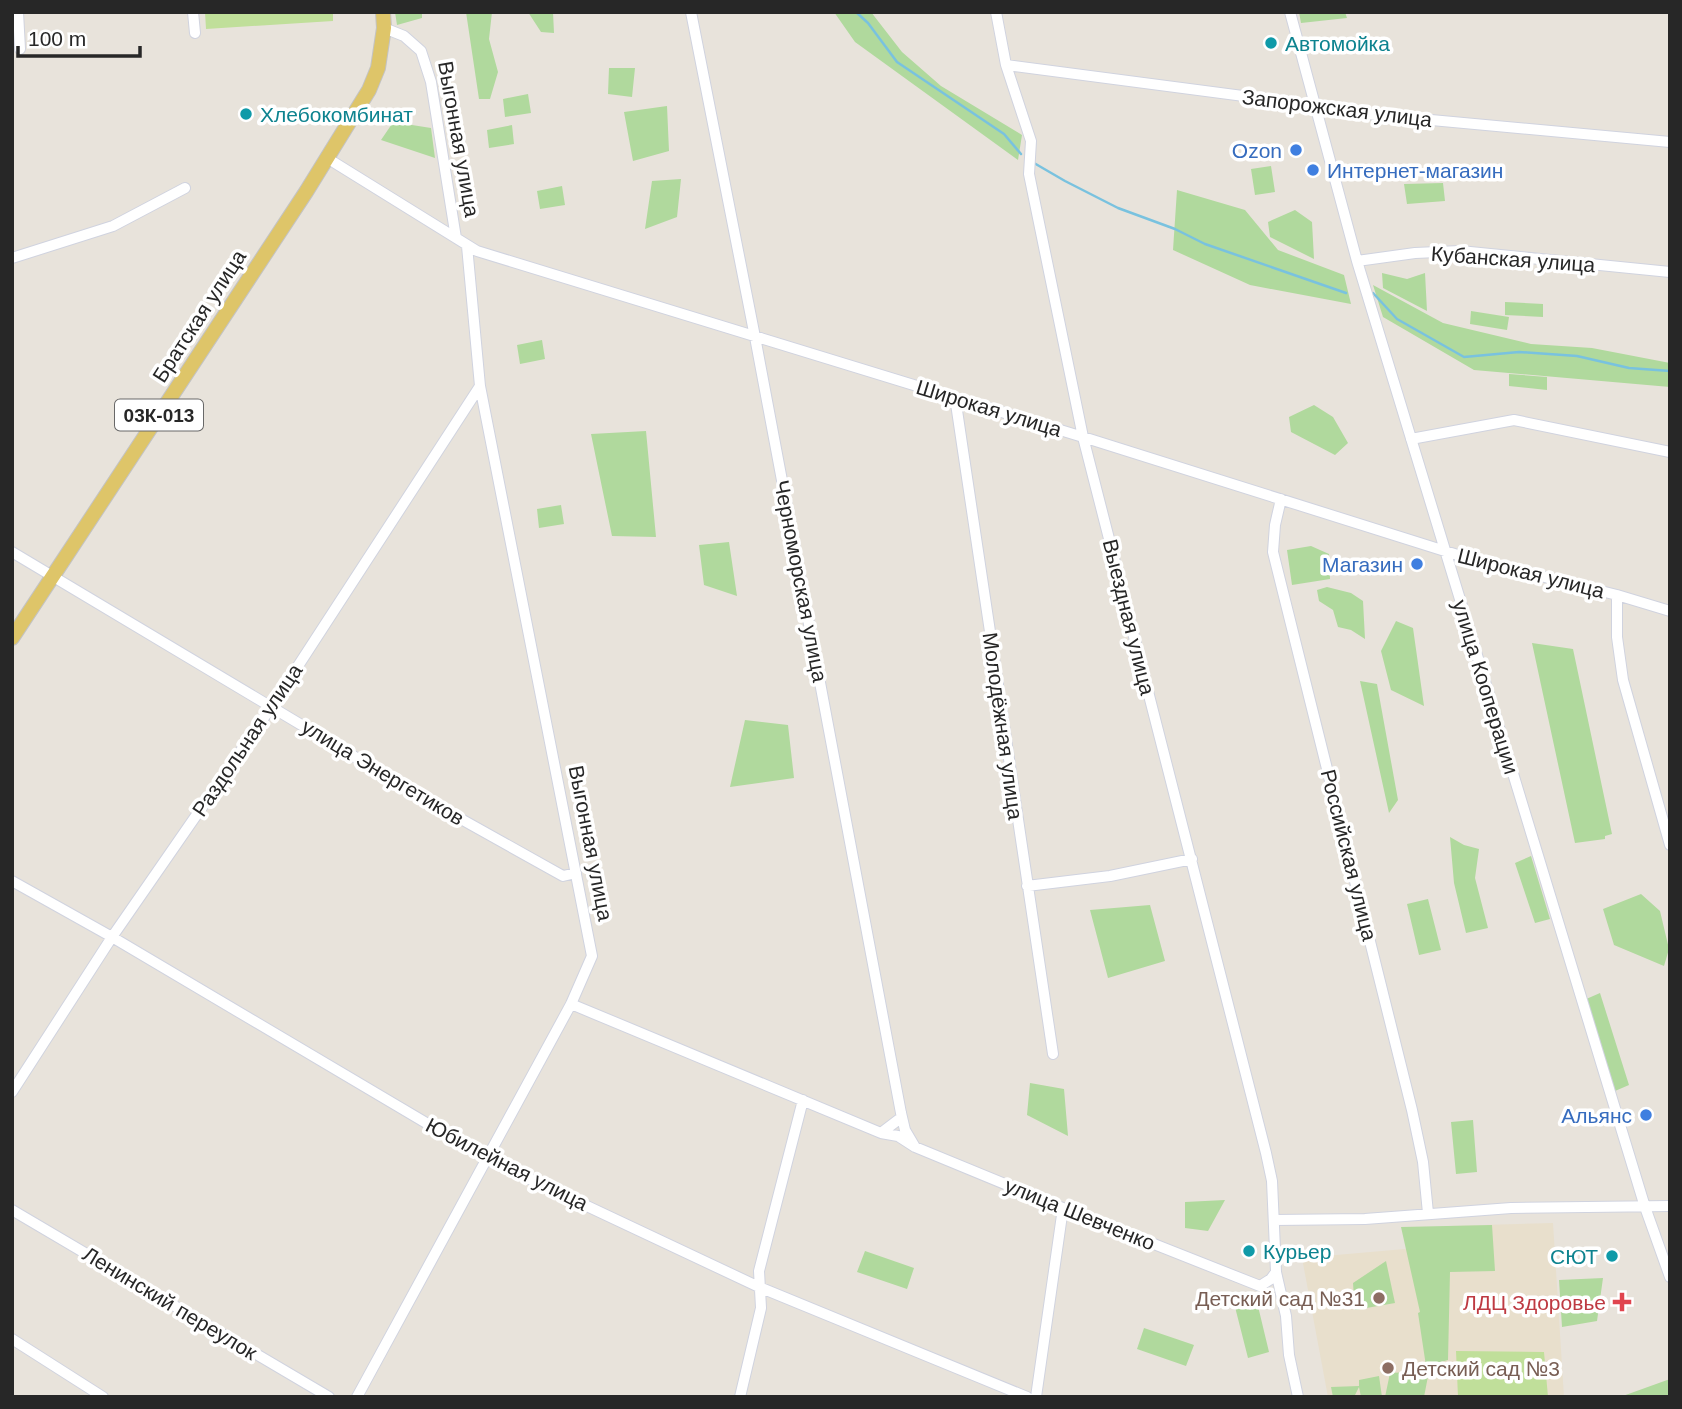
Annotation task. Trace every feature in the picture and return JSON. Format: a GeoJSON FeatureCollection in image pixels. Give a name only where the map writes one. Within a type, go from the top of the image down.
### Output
{"type":"FeatureCollection","features":[{"type":"Feature","properties":{"kind":"main road","name":"03К-013"},"geometry":{"type":"LineString","coordinates":[[327,158],[369,90],[378,68],[384,28],[383,12]]}},
{"type":"Feature","properties":{"kind":"main road","name":"Братская улица"},"geometry":{"type":"LineString","coordinates":[[12,638],[327,158]]}},
{"type":"Feature","properties":{"kind":"street"},"geometry":{"type":"LineString","coordinates":[[18,12],[20,49]]}},
{"type":"Feature","properties":{"kind":"street"},"geometry":{"type":"LineString","coordinates":[[193,12],[195,33]]}},
{"type":"Feature","properties":{"kind":"street","name":"Черноморская улица"},"geometry":{"type":"LineString","coordinates":[[691,12],[902,1117],[905,1130],[915,1147]]}},
{"type":"Feature","properties":{"kind":"street","name":"Выездная улица"},"geometry":{"type":"LineString","coordinates":[[996,12],[1006,65],[1031,141],[1029,174],[1083,437],[1266,1153],[1272,1181],[1276,1272],[1284,1304],[1289,1355],[1298,1397]]}},
{"type":"Feature","properties":{"kind":"street","name":"улица Кооперации"},"geometry":{"type":"LineString","coordinates":[[1290,12],[1357,261],[1444,551],[1645,1207],[1670,1277]]}},
{"type":"Feature","properties":{"kind":"street","name":"Выгонная улица"},"geometry":{"type":"LineString","coordinates":[[384,28],[404,36],[421,51],[431,82],[456,238]]}},
{"type":"Feature","properties":{"kind":"street","name":"Запорожская улица"},"geometry":{"type":"LineString","coordinates":[[1006,65],[1334,111],[1670,142]]}},
{"type":"Feature","properties":{"kind":"street","name":"Широкая улица"},"geometry":{"type":"LineString","coordinates":[[327,158],[477,251],[955,397],[1444,551],[1670,611]]}},
{"type":"Feature","properties":{"kind":"street"},"geometry":{"type":"LineString","coordinates":[[12,258],[113,226],[186,188]]}},
{"type":"Feature","properties":{"kind":"street","name":"Выгонная улица"},"geometry":{"type":"LineString","coordinates":[[357,1397],[571,1004],[592,956],[480,386],[467,246]]}},
{"type":"Feature","properties":{"kind":"street","name":"Кубанская улица"},"geometry":{"type":"LineString","coordinates":[[1357,261],[1415,253],[1460,251],[1670,272]]}},
{"type":"Feature","properties":{"kind":"street","name":"Раздольная улица"},"geometry":{"type":"LineString","coordinates":[[12,1092],[112,937],[272,706],[480,386]]}},
{"type":"Feature","properties":{"kind":"street","name":"Молодёжная улица"},"geometry":{"type":"LineString","coordinates":[[955,397],[1053,1054]]}},
{"type":"Feature","properties":{"kind":"street"},"geometry":{"type":"LineString","coordinates":[[1411,439],[1514,420],[1670,452]]}},
{"type":"Feature","properties":{"kind":"street","name":"Российская улица"},"geometry":{"type":"LineString","coordinates":[[1281,499],[1273,552],[1406,1085],[1423,1161],[1428,1213]]}},
{"type":"Feature","properties":{"kind":"street","name":"улица Энергетиков"},"geometry":{"type":"LineString","coordinates":[[12,552],[427,800],[563,876],[576,873]]}},
{"type":"Feature","properties":{"kind":"street"},"geometry":{"type":"LineString","coordinates":[[1617,596],[1617,637],[1623,680],[1670,845]]}},
{"type":"Feature","properties":{"kind":"street"},"geometry":{"type":"LineString","coordinates":[[1027,886],[1110,876],[1192,859]]}},
{"type":"Feature","properties":{"kind":"street","name":"Юбилейная улица"},"geometry":{"type":"LineString","coordinates":[[12,881],[112,937],[487,1159],[760,1287],[1027,1397]]}},
{"type":"Feature","properties":{"kind":"street","name":"улица Шевченко"},"geometry":{"type":"LineString","coordinates":[[571,1004],[881,1133],[898,1136],[915,1147],[1063,1208],[1260,1286],[1284,1304]]}},
{"type":"Feature","properties":{"kind":"street"},"geometry":{"type":"LineString","coordinates":[[740,1397],[761,1308],[759,1270],[803,1100]]}},
{"type":"Feature","properties":{"kind":"street"},"geometry":{"type":"LineString","coordinates":[[881,1133],[902,1117]]}},
{"type":"Feature","properties":{"kind":"street"},"geometry":{"type":"LineString","coordinates":[[1274,1220],[1365,1219],[1511,1208],[1670,1206]]}},
{"type":"Feature","properties":{"kind":"street"},"geometry":{"type":"LineString","coordinates":[[1036,1397],[1063,1208]]}},
{"type":"Feature","properties":{"kind":"street","name":"Ленинский переулок"},"geometry":{"type":"LineString","coordinates":[[12,1210],[329,1397]]}},
{"type":"Feature","properties":{"kind":"street"},"geometry":{"type":"LineString","coordinates":[[1260,1286],[1276,1272]]}},
{"type":"Feature","properties":{"kind":"street"},"geometry":{"type":"LineString","coordinates":[[12,1339],[103,1397]]}},
{"type":"Feature","properties":{"kind":"shaded area"},"geometry":{"type":"Polygon","coordinates":[[[1553,1223],[1564,1397],[1328,1397],[1302,1258],[1450,1245],[1451,1226],[1553,1223]]]}},
{"type":"Feature","properties":{"kind":"green space"},"geometry":{"type":"Polygon","coordinates":[[[205,12],[333,12],[333,21],[206,29],[205,12]]]}},
{"type":"Feature","properties":{"kind":"green space"},"geometry":{"type":"Polygon","coordinates":[[[395,12],[422,12],[422,18],[397,25],[395,12]]]}},
{"type":"Feature","properties":{"kind":"green space"},"geometry":{"type":"Polygon","coordinates":[[[466,12],[492,12],[489,39],[498,72],[490,99],[479,99],[466,12]]]}},
{"type":"Feature","properties":{"kind":"green space"},"geometry":{"type":"Polygon","coordinates":[[[528,12],[553,12],[554,33],[541,32],[528,12]]]}},
{"type":"Feature","properties":{"kind":"green space"},"geometry":{"type":"Polygon","coordinates":[[[834,12],[871,12],[902,52],[941,86],[1022,135],[1018,160],[855,42],[834,12]]]}},
{"type":"Feature","properties":{"kind":"green space"},"geometry":{"type":"Polygon","coordinates":[[[1299,12],[1345,12],[1347,18],[1301,23],[1299,12]]]}},
{"type":"Feature","properties":{"kind":"green space"},"geometry":{"type":"Polygon","coordinates":[[[609,68],[635,68],[632,97],[608,94],[609,68]]]}},
{"type":"Feature","properties":{"kind":"green space"},"geometry":{"type":"Polygon","coordinates":[[[528,94],[531,113],[505,117],[503,99],[528,94]]]}},
{"type":"Feature","properties":{"kind":"green space"},"geometry":{"type":"Polygon","coordinates":[[[667,106],[669,151],[633,161],[624,112],[667,106]]]}},
{"type":"Feature","properties":{"kind":"green space"},"geometry":{"type":"Polygon","coordinates":[[[398,115],[412,125],[431,128],[435,158],[381,140],[398,115]]]}},
{"type":"Feature","properties":{"kind":"green space"},"geometry":{"type":"Polygon","coordinates":[[[512,125],[514,144],[489,148],[487,130],[512,125]]]}},
{"type":"Feature","properties":{"kind":"green space"},"geometry":{"type":"Polygon","coordinates":[[[1271,166],[1275,192],[1255,195],[1251,169],[1271,166]]]}},
{"type":"Feature","properties":{"kind":"green space"},"geometry":{"type":"Polygon","coordinates":[[[681,179],[677,217],[645,229],[652,181],[681,179]]]}},
{"type":"Feature","properties":{"kind":"green space"},"geometry":{"type":"Polygon","coordinates":[[[1443,183],[1445,201],[1407,204],[1404,184],[1443,183]]]}},
{"type":"Feature","properties":{"kind":"green space"},"geometry":{"type":"Polygon","coordinates":[[[562,186],[565,205],[540,209],[537,191],[562,186]]]}},
{"type":"Feature","properties":{"kind":"green space"},"geometry":{"type":"Polygon","coordinates":[[[1177,190],[1245,210],[1278,250],[1344,275],[1351,304],[1250,285],[1173,250],[1177,190]]]}},
{"type":"Feature","properties":{"kind":"green space"},"geometry":{"type":"Polygon","coordinates":[[[1295,210],[1312,222],[1314,259],[1270,237],[1268,222],[1295,210]]]}},
{"type":"Feature","properties":{"kind":"green space"},"geometry":{"type":"Polygon","coordinates":[[[1382,273],[1407,279],[1425,273],[1427,311],[1383,288],[1382,273]]]}},
{"type":"Feature","properties":{"kind":"green space"},"geometry":{"type":"Polygon","coordinates":[[[1373,285],[1443,323],[1531,344],[1592,348],[1670,363],[1670,387],[1474,370],[1383,317],[1373,285]]]}},
{"type":"Feature","properties":{"kind":"green space"},"geometry":{"type":"Polygon","coordinates":[[[1505,302],[1543,304],[1543,317],[1505,315],[1505,302]]]}},
{"type":"Feature","properties":{"kind":"green space"},"geometry":{"type":"Polygon","coordinates":[[[1471,311],[1509,317],[1507,330],[1470,324],[1471,311]]]}},
{"type":"Feature","properties":{"kind":"green space"},"geometry":{"type":"Polygon","coordinates":[[[542,340],[545,359],[520,364],[517,345],[542,340]]]}},
{"type":"Feature","properties":{"kind":"green space"},"geometry":{"type":"Polygon","coordinates":[[[1509,374],[1547,377],[1547,390],[1509,386],[1509,374]]]}},
{"type":"Feature","properties":{"kind":"green space"},"geometry":{"type":"Polygon","coordinates":[[[1314,405],[1333,417],[1348,443],[1335,455],[1291,432],[1289,417],[1314,405]]]}},
{"type":"Feature","properties":{"kind":"green space"},"geometry":{"type":"Polygon","coordinates":[[[646,431],[656,537],[612,536],[591,434],[646,431]]]}},
{"type":"Feature","properties":{"kind":"green space"},"geometry":{"type":"Polygon","coordinates":[[[561,505],[564,524],[539,528],[537,509],[561,505]]]}},
{"type":"Feature","properties":{"kind":"green space"},"geometry":{"type":"Polygon","coordinates":[[[729,542],[737,596],[704,585],[699,545],[729,542]]]}},
{"type":"Feature","properties":{"kind":"green space"},"geometry":{"type":"Polygon","coordinates":[[[1311,546],[1329,554],[1330,579],[1292,585],[1287,550],[1311,546]]]}},
{"type":"Feature","properties":{"kind":"green space"},"geometry":{"type":"Polygon","coordinates":[[[1327,587],[1351,593],[1363,601],[1365,639],[1351,630],[1338,627],[1333,610],[1319,601],[1317,590],[1327,587]]]}},
{"type":"Feature","properties":{"kind":"green space"},"geometry":{"type":"Polygon","coordinates":[[[1396,621],[1413,628],[1424,706],[1391,690],[1381,651],[1396,621]]]}},
{"type":"Feature","properties":{"kind":"green space"},"geometry":{"type":"Polygon","coordinates":[[[1532,643],[1573,649],[1612,834],[1605,836],[1605,839],[1575,843],[1532,643]]]}},
{"type":"Feature","properties":{"kind":"green space"},"geometry":{"type":"Polygon","coordinates":[[[1360,681],[1377,684],[1398,800],[1389,813],[1360,681]]]}},
{"type":"Feature","properties":{"kind":"green space"},"geometry":{"type":"Polygon","coordinates":[[[745,720],[788,725],[794,778],[730,787],[745,720]]]}},
{"type":"Feature","properties":{"kind":"green space"},"geometry":{"type":"Polygon","coordinates":[[[1450,837],[1479,849],[1475,878],[1488,928],[1466,933],[1454,883],[1450,837]]]}},
{"type":"Feature","properties":{"kind":"green space"},"geometry":{"type":"Polygon","coordinates":[[[1531,856],[1550,919],[1535,923],[1515,863],[1531,856]]]}},
{"type":"Feature","properties":{"kind":"green space"},"geometry":{"type":"Polygon","coordinates":[[[1641,894],[1660,911],[1669,949],[1664,966],[1614,945],[1603,909],[1641,894]]]}},
{"type":"Feature","properties":{"kind":"green space"},"geometry":{"type":"Polygon","coordinates":[[[1428,899],[1441,950],[1419,955],[1407,904],[1428,899]]]}},
{"type":"Feature","properties":{"kind":"green space"},"geometry":{"type":"Polygon","coordinates":[[[1150,905],[1165,961],[1108,978],[1090,910],[1150,905]]]}},
{"type":"Feature","properties":{"kind":"green space"},"geometry":{"type":"Polygon","coordinates":[[[1600,993],[1629,1085],[1615,1091],[1584,1000],[1600,993]]]}},
{"type":"Feature","properties":{"kind":"green space"},"geometry":{"type":"Polygon","coordinates":[[[1030,1083],[1064,1089],[1068,1136],[1027,1115],[1030,1083]]]}},
{"type":"Feature","properties":{"kind":"green space"},"geometry":{"type":"Polygon","coordinates":[[[1473,1120],[1477,1172],[1456,1174],[1451,1122],[1473,1120]]]}},
{"type":"Feature","properties":{"kind":"green space"},"geometry":{"type":"Polygon","coordinates":[[[1225,1200],[1208,1231],[1185,1228],[1185,1202],[1225,1200]]]}},
{"type":"Feature","properties":{"kind":"green space"},"geometry":{"type":"Polygon","coordinates":[[[1492,1225],[1495,1271],[1450,1272],[1448,1360],[1426,1366],[1420,1312],[1401,1227],[1492,1225]]]}},
{"type":"Feature","properties":{"kind":"green space"},"geometry":{"type":"Polygon","coordinates":[[[865,1251],[914,1268],[907,1289],[857,1272],[865,1251]]]}},
{"type":"Feature","properties":{"kind":"green space"},"geometry":{"type":"Polygon","coordinates":[[[1386,1261],[1395,1303],[1355,1310],[1353,1283],[1386,1261]]]}},
{"type":"Feature","properties":{"kind":"green space"},"geometry":{"type":"Polygon","coordinates":[[[1603,1278],[1597,1321],[1562,1327],[1559,1280],[1603,1278]]]}},
{"type":"Feature","properties":{"kind":"green space"},"geometry":{"type":"Polygon","coordinates":[[[1257,1302],[1269,1352],[1248,1358],[1235,1307],[1257,1302]]]}},
{"type":"Feature","properties":{"kind":"green space"},"geometry":{"type":"Polygon","coordinates":[[[1144,1328],[1194,1345],[1186,1366],[1137,1349],[1144,1328]]]}},
{"type":"Feature","properties":{"kind":"green space"},"geometry":{"type":"Polygon","coordinates":[[[1456,1351],[1544,1352],[1548,1397],[1458,1397],[1456,1351]]]}},
{"type":"Feature","properties":{"kind":"green space"},"geometry":{"type":"Polygon","coordinates":[[[1429,1371],[1424,1397],[1385,1397],[1390,1373],[1429,1371]]]}},
{"type":"Feature","properties":{"kind":"green space"},"geometry":{"type":"Polygon","coordinates":[[[1379,1376],[1382,1397],[1361,1397],[1359,1387],[1354,1397],[1333,1397],[1331,1387],[1359,1386],[1359,1380],[1379,1376]]]}},
{"type":"Feature","properties":{"kind":"green space"},"geometry":{"type":"Polygon","coordinates":[[[1670,1379],[1670,1397],[1620,1397],[1670,1379]]]}},
{"type":"Feature","properties":{"kind":"waterway"},"geometry":{"type":"LineString","coordinates":[[856,12],[868,23],[897,62],[1004,134],[1021,154]]}},
{"type":"Feature","properties":{"kind":"waterway"},"geometry":{"type":"LineString","coordinates":[[1034,163],[1118,208],[1175,229],[1205,244],[1346,293]]}},
{"type":"Feature","properties":{"kind":"waterway"},"geometry":{"type":"LineString","coordinates":[[1373,293],[1397,319],[1464,357],[1519,352],[1577,356],[1629,368],[1670,371]]}},
{"type":"Feature","properties":{"kind":"place","name":"Автомойка"},"geometry":{"type":"Point","coordinates":[1271,43]}},
{"type":"Feature","properties":{"kind":"place","name":"Хлебокомбинат"},"geometry":{"type":"Point","coordinates":[246,114]}},
{"type":"Feature","properties":{"kind":"place","name":"Ozon"},"geometry":{"type":"Point","coordinates":[1296,150]}},
{"type":"Feature","properties":{"kind":"place","name":"Интернет-магазин"},"geometry":{"type":"Point","coordinates":[1313,170]}},
{"type":"Feature","properties":{"kind":"place","name":"Магазин"},"geometry":{"type":"Point","coordinates":[1417,564]}},
{"type":"Feature","properties":{"kind":"place","name":"Альянс"},"geometry":{"type":"Point","coordinates":[1646,1115]}},
{"type":"Feature","properties":{"kind":"place","name":"Курьер"},"geometry":{"type":"Point","coordinates":[1249,1251]}},
{"type":"Feature","properties":{"kind":"place","name":"СЮТ"},"geometry":{"type":"Point","coordinates":[1612,1256]}},
{"type":"Feature","properties":{"kind":"place","name":"Детский сад №31"},"geometry":{"type":"Point","coordinates":[1379,1298]}},
{"type":"Feature","properties":{"kind":"place","name":"ЛДЦ Здоровье"},"geometry":{"type":"Point","coordinates":[1622,1302]}},
{"type":"Feature","properties":{"kind":"place","name":"Детский сад №3"},"geometry":{"type":"Point","coordinates":[1388,1368]}}]}
